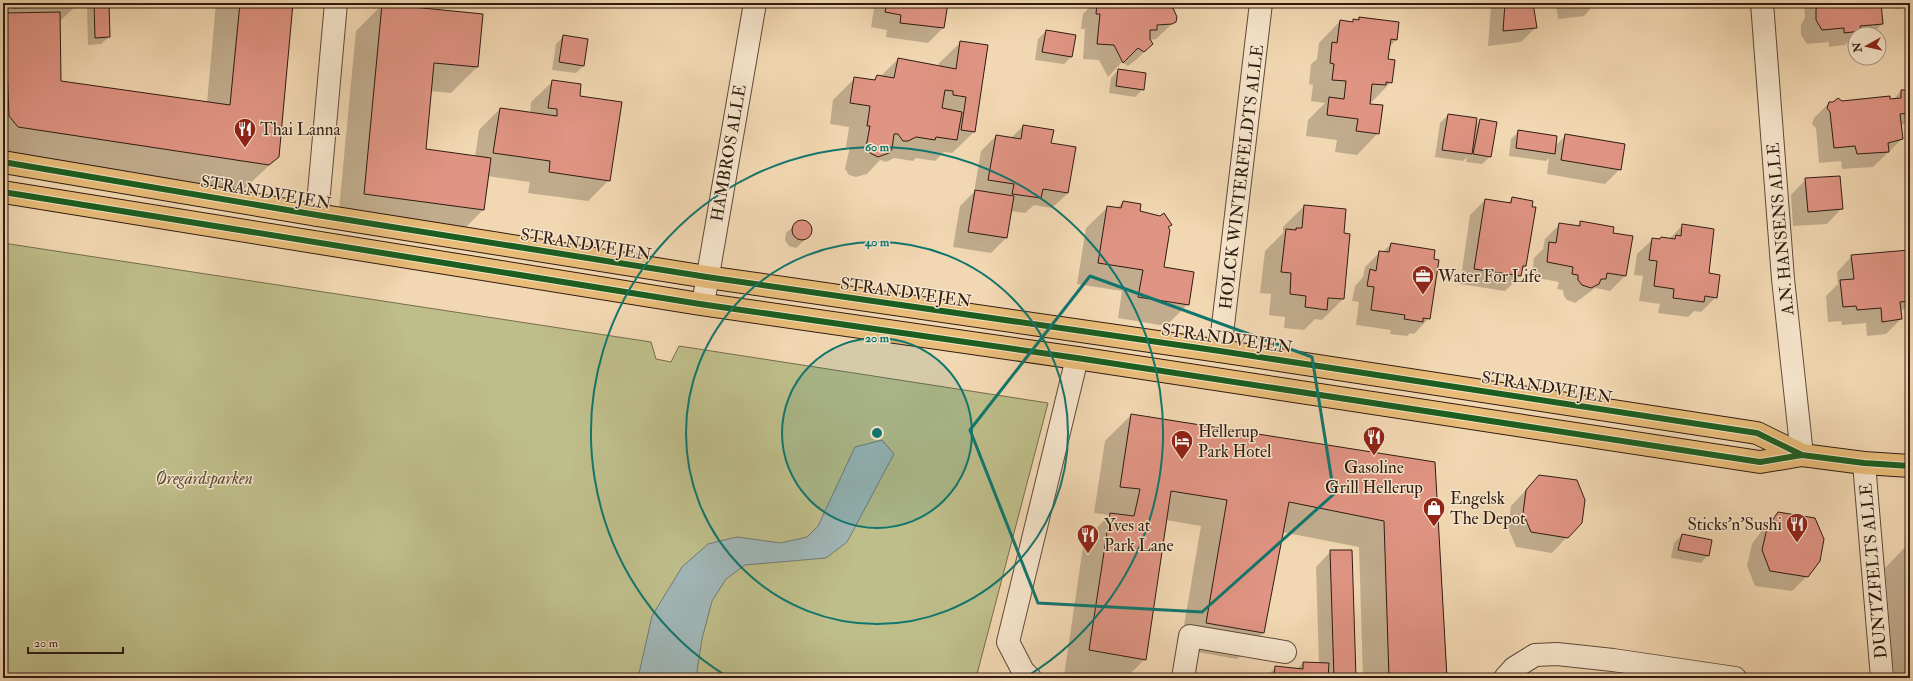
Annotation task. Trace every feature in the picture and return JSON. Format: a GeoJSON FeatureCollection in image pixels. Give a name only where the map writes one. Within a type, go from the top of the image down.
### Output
{"type":"FeatureCollection","features":[{"type":"Feature","properties":{"kind":"main road","name":"STRANDVEJEN"},"geometry":{"type":"LineString","coordinates":[[3,162],[316,215],[706,277],[1220,351],[1757,433],[1802,455]]}},
{"type":"Feature","properties":{"kind":"main road","name":"STRANDVEJEN"},"geometry":{"type":"LineString","coordinates":[[3,192],[703,304],[1077,358],[1760,462],[1802,455],[1864,463],[1910,466]]}},
{"type":"Feature","properties":{"kind":"street"},"geometry":{"type":"LineString","coordinates":[[316,215],[336,3]]}},
{"type":"Feature","properties":{"kind":"street","name":"HAMBROS ALLE"},"geometry":{"type":"LineString","coordinates":[[703,304],[706,277],[755,3]]}},
{"type":"Feature","properties":{"kind":"street","name":"HOLCK WINTERFELDTS ALLE"},"geometry":{"type":"LineString","coordinates":[[1220,351],[1260,3]]}},
{"type":"Feature","properties":{"kind":"street","name":"A.N. HANSENS ALLE"},"geometry":{"type":"LineString","coordinates":[[1762,3],[1784,279],[1802,455]]}},
{"type":"Feature","properties":{"kind":"street"},"geometry":{"type":"LineString","coordinates":[[1030,678],[1023,671],[1008,642],[1077,358]]}},
{"type":"Feature","properties":{"kind":"street","name":"DUNTZFELTS ALLE"},"geometry":{"type":"LineString","coordinates":[[1864,463],[1882,678]]}},
{"type":"Feature","properties":{"kind":"street"},"geometry":{"type":"LineString","coordinates":[[1183,678],[1190,636],[1285,652]]}},
{"type":"Feature","properties":{"kind":"street"},"geometry":{"type":"LineString","coordinates":[[1505,678],[1514,668],[1534,656],[1557,654],[1613,660],[1735,678]]}},
{"type":"Feature","properties":{"kind":"highlighted area"},"geometry":{"type":"Polygon","coordinates":[[[1090,276],[1312,357],[1334,494],[1202,612],[1038,603],[970,430],[1090,276]]]}},
{"type":"Feature","properties":{"kind":"green space","name":"Øregårdsparken"},"geometry":{"type":"Polygon","coordinates":[[[3,243],[651,342],[656,359],[671,362],[679,346],[1048,403],[976,678],[3,678],[3,243]]]}},
{"type":"Feature","properties":{"kind":"water"},"geometry":{"type":"Polygon","coordinates":[[[882,440],[894,454],[847,542],[826,558],[745,565],[726,579],[712,601],[702,639],[696,678],[638,678],[652,616],[682,567],[708,544],[724,540],[737,537],[781,543],[807,537],[818,526],[855,447],[882,440]]]}},
{"type":"Feature","properties":{"kind":"building"},"geometry":{"type":"Polygon","coordinates":[[[13,3],[77,3],[77,6],[13,8],[13,3]]]}},
{"type":"Feature","properties":{"kind":"building"},"geometry":{"type":"Polygon","coordinates":[[[94,3],[109,3],[110,37],[95,38],[94,3]]]}},
{"type":"Feature","properties":{"kind":"building"},"geometry":{"type":"Polygon","coordinates":[[[240,3],[293,3],[279,157],[269,165],[18,127],[9,116],[5,13],[60,12],[61,81],[230,105],[240,3]]]}},
{"type":"Feature","properties":{"kind":"building"},"geometry":{"type":"Polygon","coordinates":[[[887,3],[948,3],[944,28],[900,23],[901,15],[885,12],[887,3]]]}},
{"type":"Feature","properties":{"kind":"building"},"geometry":{"type":"Polygon","coordinates":[[[1097,3],[1160,3],[1159,5],[1173,8],[1177,17],[1176,22],[1172,24],[1157,25],[1157,30],[1150,30],[1150,39],[1153,44],[1144,52],[1138,48],[1123,63],[1114,45],[1097,44],[1100,14],[1096,14],[1097,3]]]}},
{"type":"Feature","properties":{"kind":"building"},"geometry":{"type":"Polygon","coordinates":[[[1505,3],[1533,3],[1537,28],[1503,31],[1505,3]]]}},
{"type":"Feature","properties":{"kind":"building"},"geometry":{"type":"Polygon","coordinates":[[[1819,3],[1881,3],[1883,24],[1847,26],[1847,33],[1844,33],[1844,28],[1822,30],[1816,20],[1816,9],[1819,3]]]}},
{"type":"Feature","properties":{"kind":"building"},"geometry":{"type":"Polygon","coordinates":[[[382,4],[483,14],[478,67],[434,63],[426,149],[491,158],[484,210],[364,194],[382,4]]]}},
{"type":"Feature","properties":{"kind":"building"},"geometry":{"type":"Polygon","coordinates":[[[1359,17],[1399,22],[1397,40],[1391,39],[1388,59],[1395,60],[1392,83],[1386,82],[1386,85],[1372,84],[1370,104],[1383,105],[1379,134],[1356,131],[1358,119],[1327,115],[1329,97],[1344,99],[1346,81],[1332,80],[1334,64],[1330,63],[1332,42],[1337,43],[1340,20],[1353,22],[1353,19],[1359,20],[1359,17]]]}},
{"type":"Feature","properties":{"kind":"building"},"geometry":{"type":"Polygon","coordinates":[[[1046,30],[1076,35],[1072,57],[1042,52],[1046,30]]]}},
{"type":"Feature","properties":{"kind":"building"},"geometry":{"type":"Polygon","coordinates":[[[563,35],[588,39],[584,66],[559,62],[563,35]]]}},
{"type":"Feature","properties":{"kind":"building"},"geometry":{"type":"Polygon","coordinates":[[[960,41],[988,45],[975,132],[961,130],[966,97],[953,95],[953,91],[945,90],[942,108],[962,112],[957,140],[936,137],[935,140],[916,137],[908,141],[903,141],[898,134],[894,134],[892,149],[889,153],[878,157],[870,153],[866,147],[870,126],[867,126],[870,106],[850,103],[854,77],[875,80],[877,75],[894,78],[898,58],[956,69],[960,41]]]}},
{"type":"Feature","properties":{"kind":"building"},"geometry":{"type":"Polygon","coordinates":[[[1118,69],[1146,73],[1144,90],[1116,86],[1118,69]]]}},
{"type":"Feature","properties":{"kind":"building"},"geometry":{"type":"Polygon","coordinates":[[[552,80],[581,84],[580,96],[622,102],[610,181],[549,172],[550,161],[493,153],[500,108],[557,116],[557,109],[548,108],[552,80]]]}},
{"type":"Feature","properties":{"kind":"building"},"geometry":{"type":"Polygon","coordinates":[[[1901,90],[1910,90],[1910,113],[1900,114],[1903,139],[1888,143],[1889,152],[1857,154],[1855,146],[1834,148],[1830,112],[1827,108],[1829,102],[1833,102],[1838,98],[1842,101],[1890,96],[1890,99],[1901,98],[1901,90]]]}},
{"type":"Feature","properties":{"kind":"building"},"geometry":{"type":"Polygon","coordinates":[[[1448,114],[1477,118],[1472,154],[1442,150],[1448,114]]]}},
{"type":"Feature","properties":{"kind":"building"},"geometry":{"type":"Polygon","coordinates":[[[1480,119],[1497,122],[1491,157],[1473,154],[1480,119]]]}},
{"type":"Feature","properties":{"kind":"building"},"geometry":{"type":"Polygon","coordinates":[[[1023,125],[1054,130],[1051,143],[1076,147],[1068,193],[1043,189],[1041,198],[1012,194],[1014,184],[988,180],[996,135],[1021,139],[1023,125]]]}},
{"type":"Feature","properties":{"kind":"building"},"geometry":{"type":"Polygon","coordinates":[[[1518,130],[1557,136],[1555,154],[1516,148],[1518,130]]]}},
{"type":"Feature","properties":{"kind":"building"},"geometry":{"type":"Polygon","coordinates":[[[1565,134],[1625,144],[1621,170],[1561,160],[1565,134]]]}},
{"type":"Feature","properties":{"kind":"building"},"geometry":{"type":"Polygon","coordinates":[[[1840,176],[1843,209],[1808,212],[1805,178],[1840,176]]]}},
{"type":"Feature","properties":{"kind":"building"},"geometry":{"type":"Polygon","coordinates":[[[975,190],[1014,196],[1007,238],[968,232],[975,190]]]}},
{"type":"Feature","properties":{"kind":"building"},"geometry":{"type":"Polygon","coordinates":[[[1512,197],[1533,201],[1532,207],[1536,207],[1526,266],[1523,266],[1521,276],[1474,269],[1485,199],[1511,203],[1512,197]]]}},
{"type":"Feature","properties":{"kind":"building"},"geometry":{"type":"Polygon","coordinates":[[[1123,201],[1141,204],[1140,211],[1160,216],[1164,213],[1172,225],[1168,227],[1170,230],[1164,267],[1194,272],[1189,305],[1138,297],[1143,270],[1098,263],[1107,206],[1121,208],[1123,201]]]}},
{"type":"Feature","properties":{"kind":"building"},"geometry":{"type":"Polygon","coordinates":[[[1304,205],[1346,209],[1344,233],[1350,234],[1344,299],[1328,298],[1327,310],[1305,307],[1306,296],[1290,294],[1291,273],[1281,272],[1286,229],[1296,230],[1296,228],[1302,228],[1304,205]]]}},
{"type":"Feature","properties":{"kind":"building"},"geometry":{"type":"Polygon","coordinates":[[[802,220],[809,223],[812,230],[809,237],[802,240],[795,237],[792,230],[795,223],[802,220]]]}},
{"type":"Feature","properties":{"kind":"building"},"geometry":{"type":"Polygon","coordinates":[[[1580,221],[1614,227],[1613,233],[1633,236],[1626,276],[1607,273],[1606,279],[1601,279],[1599,284],[1591,288],[1582,285],[1578,280],[1578,275],[1572,274],[1573,267],[1547,262],[1549,242],[1556,243],[1559,223],[1580,226],[1580,221]]]}},
{"type":"Feature","properties":{"kind":"building"},"geometry":{"type":"Polygon","coordinates":[[[1682,224],[1714,229],[1709,273],[1720,275],[1717,298],[1705,296],[1704,302],[1673,298],[1674,289],[1654,286],[1657,261],[1649,260],[1652,238],[1660,239],[1661,237],[1675,239],[1676,235],[1681,236],[1682,224]]]}},
{"type":"Feature","properties":{"kind":"building"},"geometry":{"type":"Polygon","coordinates":[[[1391,243],[1435,250],[1434,259],[1439,260],[1430,319],[1423,318],[1423,322],[1404,319],[1405,315],[1371,310],[1374,287],[1367,286],[1370,269],[1376,271],[1379,251],[1389,252],[1391,243]]]}},
{"type":"Feature","properties":{"kind":"building"},"geometry":{"type":"Polygon","coordinates":[[[1909,250],[1910,301],[1900,302],[1902,319],[1882,322],[1881,308],[1857,310],[1856,306],[1843,307],[1840,280],[1854,279],[1851,255],[1909,250]]]}},
{"type":"Feature","properties":{"kind":"building"},"geometry":{"type":"Polygon","coordinates":[[[1131,414],[1435,462],[1447,678],[1389,678],[1384,521],[1289,502],[1264,633],[1206,623],[1227,500],[1171,491],[1146,660],[1089,650],[1110,513],[1134,516],[1140,489],[1120,487],[1131,414]]]}},
{"type":"Feature","properties":{"kind":"building"},"geometry":{"type":"Polygon","coordinates":[[[1539,475],[1577,480],[1585,500],[1582,523],[1568,538],[1531,532],[1523,513],[1526,490],[1539,475]]]}},
{"type":"Feature","properties":{"kind":"building"},"geometry":{"type":"Polygon","coordinates":[[[1778,512],[1815,518],[1824,539],[1820,561],[1808,577],[1770,571],[1762,550],[1767,528],[1778,512]]]}},
{"type":"Feature","properties":{"kind":"building"},"geometry":{"type":"Polygon","coordinates":[[[1682,534],[1712,540],[1709,556],[1678,550],[1682,534]]]}},
{"type":"Feature","properties":{"kind":"building"},"geometry":{"type":"Polygon","coordinates":[[[1330,550],[1352,550],[1356,678],[1334,678],[1330,550]]]}},
{"type":"Feature","properties":{"kind":"building"},"geometry":{"type":"Polygon","coordinates":[[[1303,662],[1329,663],[1328,678],[1274,678],[1275,666],[1303,669],[1303,662]]]}},
{"type":"Feature","properties":{"kind":"cycle path"},"geometry":{"type":"LineString","coordinates":[[3,162],[317,215],[707,277],[1220,351],[1757,433],[1802,455]]}},
{"type":"Feature","properties":{"kind":"cycle path"},"geometry":{"type":"LineString","coordinates":[[3,192],[700,304],[1077,358],[1760,462],[1802,455],[1864,463],[1910,466]]}},
{"type":"Feature","properties":{"kind":"place","name":"Thai Lanna"},"geometry":{"type":"Point","coordinates":[245,148]}},
{"type":"Feature","properties":{"kind":"place","name":"Water For Life"},"geometry":{"type":"Point","coordinates":[1423,296]}},
{"type":"Feature","properties":{"kind":"place","name":"Gasoline Grill Hellerup"},"geometry":{"type":"Point","coordinates":[1374,456]}},
{"type":"Feature","properties":{"kind":"place","name":"Hellerup Park Hotel"},"geometry":{"type":"Point","coordinates":[1182,460]}},
{"type":"Feature","properties":{"kind":"place","name":"Engelsk The Depot"},"geometry":{"type":"Point","coordinates":[1434,528]}},
{"type":"Feature","properties":{"kind":"place","name":"Sticks'n'Sushi"},"geometry":{"type":"Point","coordinates":[1797,544]}},
{"type":"Feature","properties":{"kind":"place","name":"Yves at Park Lane"},"geometry":{"type":"Point","coordinates":[1088,554]}}]}
